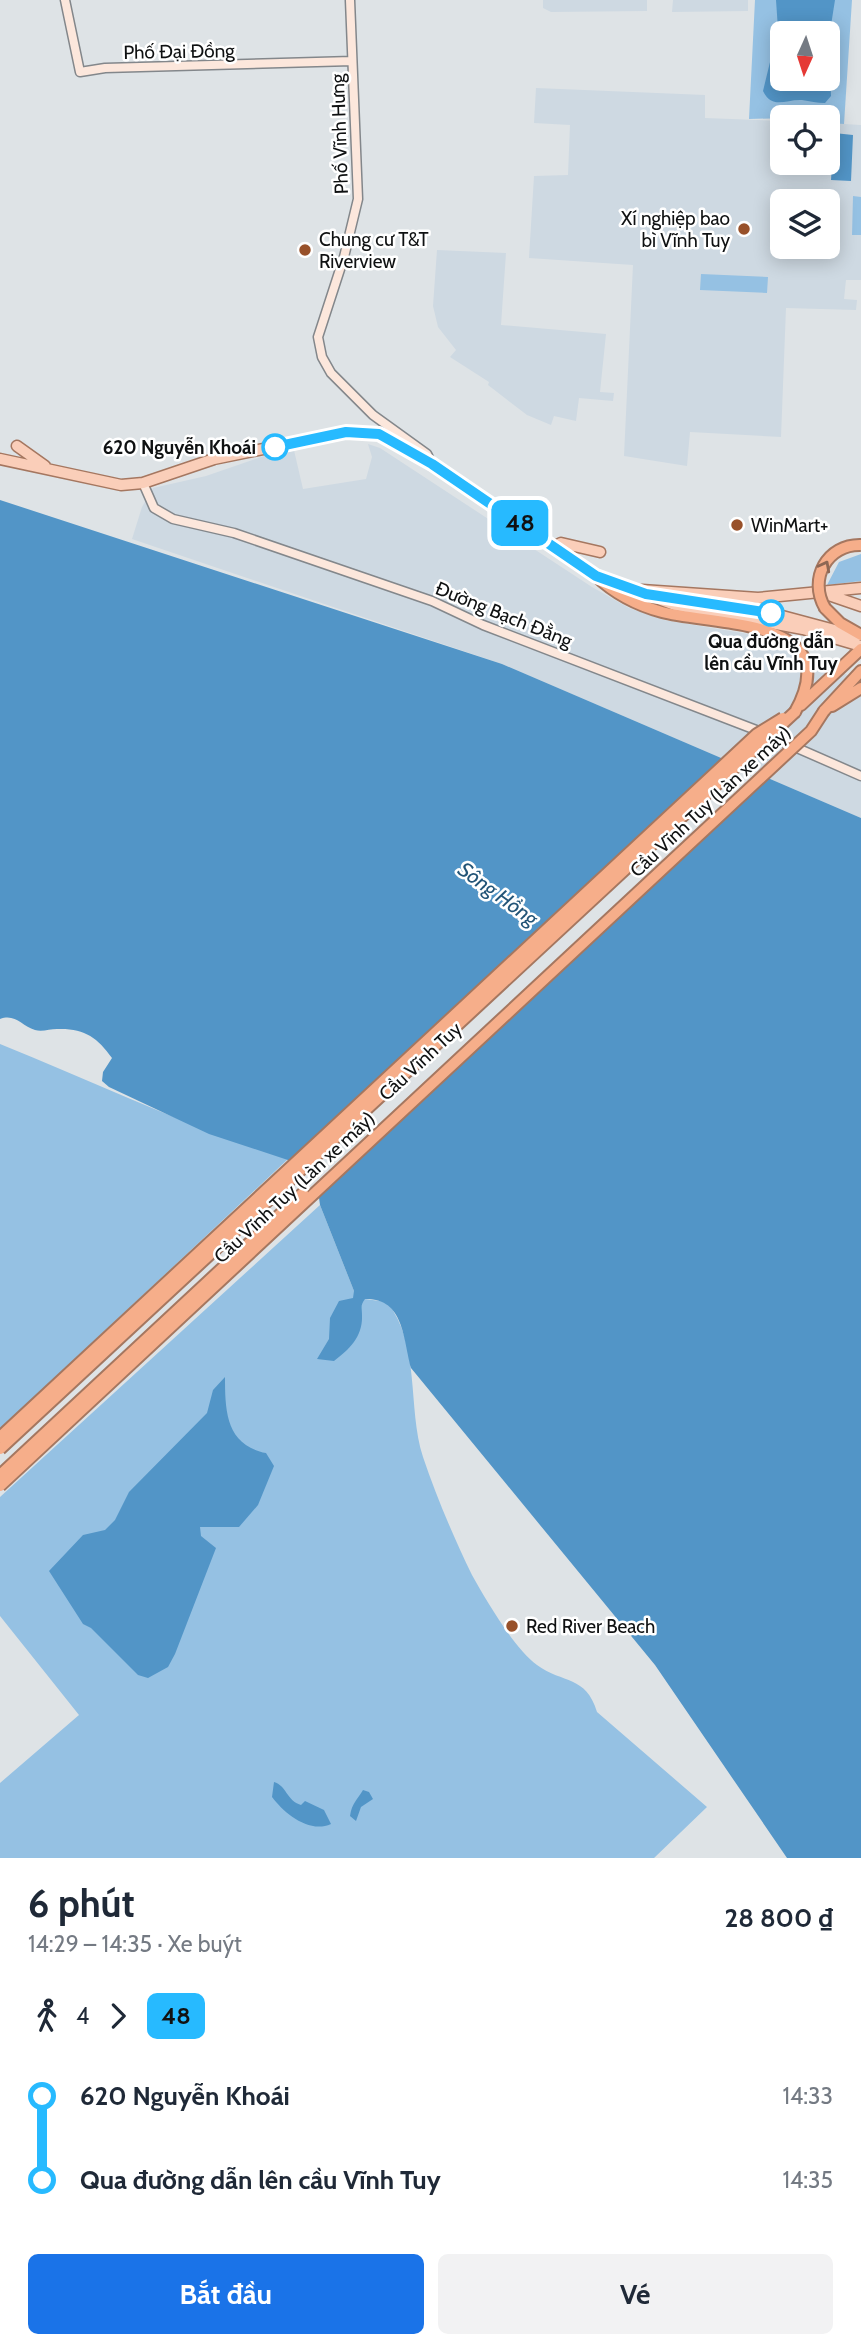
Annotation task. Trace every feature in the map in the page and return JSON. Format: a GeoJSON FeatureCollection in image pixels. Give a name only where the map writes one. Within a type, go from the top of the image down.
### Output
{"type":"FeatureCollection","features":[{"type":"Feature","properties":{"kind":"highway"},"geometry":{"type":"LineString","coordinates":[[861,545],[841,548],[825,562],[818,589],[825,608],[840,623],[861,636]]}},
{"type":"Feature","properties":{"kind":"highway"},"geometry":{"type":"LineString","coordinates":[[596,576],[625,598],[663,612],[763,629],[793,643],[803,658],[806,675],[803,695],[795,712]]}},
{"type":"Feature","properties":{"kind":"highway","name":"Cầu Vĩnh Tuy"},"geometry":{"type":"LineString","coordinates":[[0,1449],[861,648]]}},
{"type":"Feature","properties":{"kind":"highway","name":"Cầu Vĩnh Tuy"},"geometry":{"type":"LineString","coordinates":[[0,1475],[824,711],[861,671]]}},
{"type":"Feature","properties":{"kind":"highway"},"geometry":{"type":"LineString","coordinates":[[824,711],[861,688]]}},
{"type":"Feature","properties":{"kind":"highway","name":"Cầu Vĩnh Tuy (Làn xe máy)"},"geometry":{"type":"LineString","coordinates":[[0,1486],[811,731],[824,711]]}},
{"type":"Feature","properties":{"kind":"highway","name":"Cầu Vĩnh Tuy (Làn xe máy)"},"geometry":{"type":"LineString","coordinates":[[0,1437],[757,734],[795,712]]}},
{"type":"Feature","properties":{"kind":"main road"},"geometry":{"type":"LineString","coordinates":[[0,459],[121,485],[143,484],[214,458],[346,432],[379,434],[432,464],[596,576],[675,606],[803,629],[861,648]]}},
{"type":"Feature","properties":{"kind":"main road"},"geometry":{"type":"LineString","coordinates":[[17,446],[49,468]]}},
{"type":"Feature","properties":{"kind":"main road"},"geometry":{"type":"LineString","coordinates":[[555,547],[561,543],[600,552]]}},
{"type":"Feature","properties":{"kind":"main road"},"geometry":{"type":"LineString","coordinates":[[641,592],[665,589],[758,598],[861,588]]}},
{"type":"Feature","properties":{"kind":"main road"},"geometry":{"type":"LineString","coordinates":[[641,592],[771,613],[861,636]]}},
{"type":"Feature","properties":{"kind":"main road"},"geometry":{"type":"LineString","coordinates":[[825,593],[861,606]]}},
{"type":"Feature","properties":{"kind":"street","name":"Phố Đại Đồng"},"geometry":{"type":"LineString","coordinates":[[65,0],[79,72],[106,68],[352,61]]}},
{"type":"Feature","properties":{"kind":"street","name":"Phố Vĩnh Hưng"},"geometry":{"type":"LineString","coordinates":[[350,0],[358,200],[344,257],[318,337],[322,357],[331,373],[373,415],[427,454],[432,464]]}},
{"type":"Feature","properties":{"kind":"street","name":"Đường Bạch Đằng"},"geometry":{"type":"LineString","coordinates":[[143,484],[154,508],[173,519],[234,533],[432,601],[483,625],[756,730],[861,776]]}},
{"type":"Feature","properties":{"kind":"shaded area"},"geometry":{"type":"Polygon","coordinates":[[[543,0],[647,0],[647,11],[551,12],[543,8],[543,0]]]}},
{"type":"Feature","properties":{"kind":"shaded area"},"geometry":{"type":"Polygon","coordinates":[[[673,0],[748,0],[748,11],[672,12],[673,0]]]}},
{"type":"Feature","properties":{"kind":"shaded area"},"geometry":{"type":"Polygon","coordinates":[[[755,0],[852,0],[844,124],[840,124],[840,105],[770,105],[770,118],[749,119],[755,0]]]}},
{"type":"Feature","properties":{"kind":"shaded area"},"geometry":{"type":"Polygon","coordinates":[[[536,88],[705,95],[705,118],[770,121],[770,175],[840,175],[840,124],[861,125],[861,280],[846,280],[844,299],[857,300],[856,310],[786,308],[781,437],[690,432],[687,466],[624,456],[633,265],[529,258],[534,176],[568,175],[570,125],[534,123],[536,88]]]}},
{"type":"Feature","properties":{"kind":"shaded area"},"geometry":{"type":"Polygon","coordinates":[[[853,196],[861,197],[861,235],[852,235],[853,196]]]}},
{"type":"Feature","properties":{"kind":"shaded area"},"geometry":{"type":"Polygon","coordinates":[[[437,250],[506,253],[501,325],[606,334],[600,392],[614,393],[613,401],[579,398],[576,421],[554,416],[551,425],[527,415],[488,385],[489,382],[450,357],[456,350],[438,327],[433,306],[437,250]]]}},
{"type":"Feature","properties":{"kind":"shaded area"},"geometry":{"type":"Polygon","coordinates":[[[701,274],[768,277],[767,293],[700,290],[701,274]]]}},
{"type":"Feature","properties":{"kind":"shaded area"},"geometry":{"type":"Polygon","coordinates":[[[368,444],[380,448],[592,587],[629,608],[664,620],[760,636],[861,681],[861,818],[502,664],[132,539],[142,507],[153,488],[206,476],[293,446],[303,489],[366,479],[372,457],[368,444]]]}},
{"type":"Feature","properties":{"kind":"shaded area"},"geometry":{"type":"Polygon","coordinates":[[[861,554],[861,581],[827,585],[839,562],[861,554]]]}},
{"type":"Feature","properties":{"kind":"shaded area"},"geometry":{"type":"Polygon","coordinates":[[[0,1044],[179,1119],[288,1159],[0,1429],[0,1044]]]}},
{"type":"Feature","properties":{"kind":"shaded area"},"geometry":{"type":"Polygon","coordinates":[[[320,1205],[354,1291],[365,1299],[387,1302],[398,1319],[409,1357],[415,1418],[423,1457],[439,1502],[472,1575],[493,1610],[528,1657],[547,1671],[580,1686],[587,1692],[597,1712],[707,1807],[654,1858],[0,1858],[0,1783],[79,1715],[0,1616],[0,1497],[320,1205]]]}},
{"type":"Feature","properties":{"kind":"water"},"geometry":{"type":"Polygon","coordinates":[[[776,0],[835,0],[832,21],[777,21],[776,0]]]}},
{"type":"Feature","properties":{"kind":"water"},"geometry":{"type":"Polygon","coordinates":[[[770,62],[770,91],[831,91],[831,96],[825,103],[802,100],[775,102],[763,91],[770,62]]]}},
{"type":"Feature","properties":{"kind":"water"},"geometry":{"type":"Polygon","coordinates":[[[840,134],[853,135],[851,181],[831,180],[831,175],[840,175],[840,134]]]}},
{"type":"Feature","properties":{"kind":"water","name":"Sông Hồng"},"geometry":{"type":"Polygon","coordinates":[[[0,500],[502,664],[861,818],[861,1858],[787,1858],[655,1665],[411,1368],[400,1322],[388,1305],[378,1300],[365,1299],[358,1336],[350,1347],[334,1361],[317,1359],[329,1339],[330,1318],[339,1301],[353,1298],[354,1291],[320,1205],[315,1169],[209,1134],[109,1087],[102,1081],[103,1072],[112,1058],[101,1044],[89,1035],[66,1029],[38,1031],[14,1019],[0,1019],[0,500]]]}},
{"type":"Feature","properties":{"kind":"water"},"geometry":{"type":"Polygon","coordinates":[[[225,1377],[230,1425],[243,1443],[266,1453],[274,1466],[258,1505],[239,1527],[200,1527],[201,1536],[216,1548],[175,1654],[168,1667],[148,1678],[138,1675],[91,1628],[83,1624],[49,1571],[83,1535],[105,1530],[115,1520],[129,1492],[207,1413],[213,1390],[225,1377]]]}},
{"type":"Feature","properties":{"kind":"water"},"geometry":{"type":"Polygon","coordinates":[[[274,1782],[296,1803],[301,1805],[305,1801],[324,1810],[331,1824],[314,1826],[290,1815],[272,1797],[274,1782]]]}},
{"type":"Feature","properties":{"kind":"water"},"geometry":{"type":"Polygon","coordinates":[[[363,1790],[369,1792],[373,1799],[361,1807],[356,1821],[350,1816],[353,1805],[363,1790]]]}},
{"type":"Feature","properties":{"kind":"pier"},"geometry":{"type":"Polygon","coordinates":[[[729,758],[767,774],[315,1195],[312,1171],[291,1164],[729,758]]]}},
{"type":"Feature","properties":{"kind":"bus line","name":"48"},"geometry":{"type":"LineString","coordinates":[[275,447],[346,432],[379,434],[432,464],[596,576],[646,594],[771,613]]}},
{"type":"Feature","properties":{"kind":"place","name":"Xí nghiệp bao bì Vĩnh Tuy"},"geometry":{"type":"Point","coordinates":[744,229]}},
{"type":"Feature","properties":{"kind":"place","name":"Chung cư T&T Riverview"},"geometry":{"type":"Point","coordinates":[305,250]}},
{"type":"Feature","properties":{"kind":"place","name":"620 Nguyễn Khoái"},"geometry":{"type":"Point","coordinates":[275,447]}},
{"type":"Feature","properties":{"kind":"place","name":"WinMart+"},"geometry":{"type":"Point","coordinates":[737,525]}},
{"type":"Feature","properties":{"kind":"place","name":"Qua đường dẫn lên cầu Vĩnh Tuy"},"geometry":{"type":"Point","coordinates":[771,613]}},
{"type":"Feature","properties":{"kind":"place","name":"Red River Beach"},"geometry":{"type":"Point","coordinates":[512,1626]}}]}
